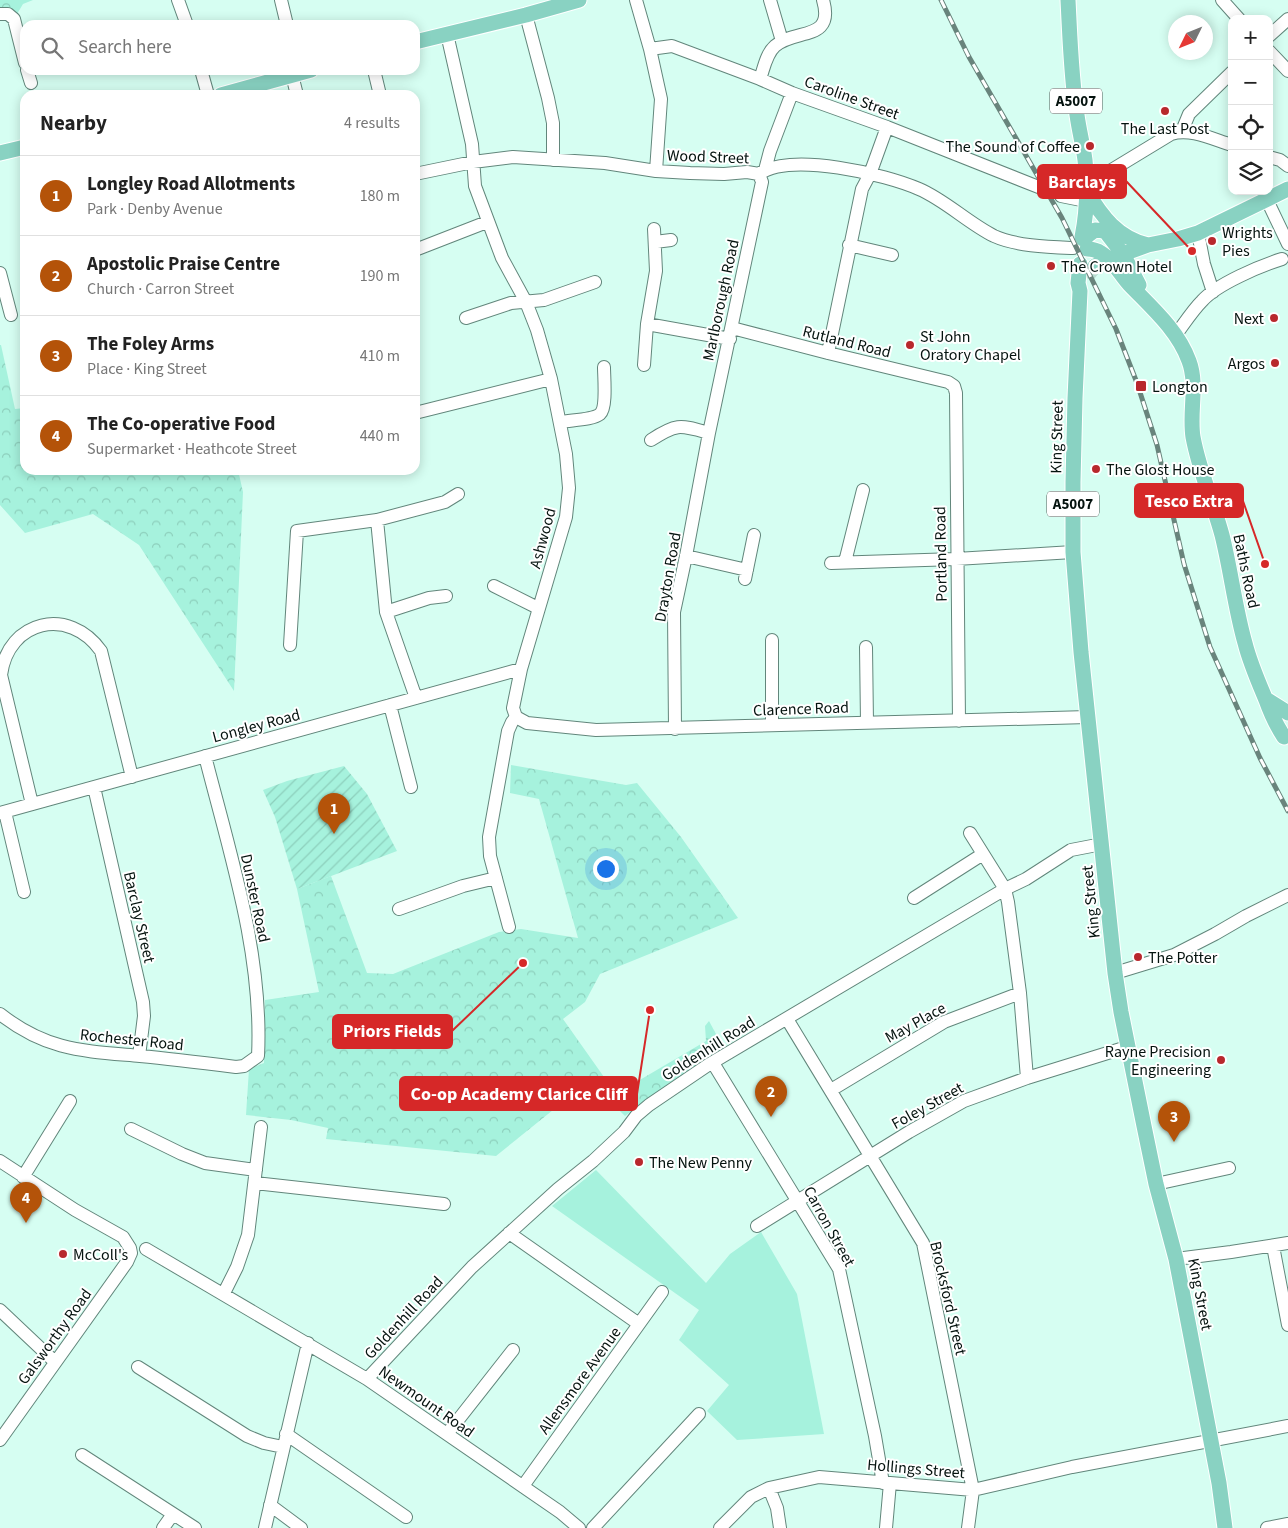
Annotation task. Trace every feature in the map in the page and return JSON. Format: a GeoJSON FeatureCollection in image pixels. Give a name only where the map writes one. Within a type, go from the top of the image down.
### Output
{"type":"FeatureCollection","features":[{"type":"Feature","properties":{"kind":"main road"},"geometry":{"type":"LineString","coordinates":[[420,41],[526,15],[555,3],[579,0]]}},
{"type":"Feature","properties":{"kind":"main road","name":"A5007"},"geometry":{"type":"LineString","coordinates":[[1068,0],[1069,34],[1077,114],[1086,163],[1087,192],[1081,243]]}},
{"type":"Feature","properties":{"kind":"main road"},"geometry":{"type":"LineString","coordinates":[[239,90],[291,75]]}},
{"type":"Feature","properties":{"kind":"main road"},"geometry":{"type":"LineString","coordinates":[[0,151],[20,148]]}},
{"type":"Feature","properties":{"kind":"main road","name":"A5007"},"geometry":{"type":"LineString","coordinates":[[1116,257],[1148,245],[1178,240],[1198,233],[1288,190]]}},
{"type":"Feature","properties":{"kind":"main road"},"geometry":{"type":"LineString","coordinates":[[1087,192],[1096,207],[1126,238],[1148,245]]}},
{"type":"Feature","properties":{"kind":"main road","name":"Baths Road"},"geometry":{"type":"LineString","coordinates":[[1081,243],[1095,230],[1105,232],[1128,282],[1148,301],[1175,336],[1183,347],[1190,363],[1193,382],[1192,420],[1196,452],[1227,557],[1244,642],[1272,718],[1286,740]]}},
{"type":"Feature","properties":{"kind":"main road"},"geometry":{"type":"LineString","coordinates":[[1081,243],[1116,257]]}},
{"type":"Feature","properties":{"kind":"main road","name":"King Street"},"geometry":{"type":"LineString","coordinates":[[1116,257],[1085,275],[1074,407],[1073,552],[1081,652],[1115,973],[1156,1184],[1176,1258],[1219,1483],[1225,1528]]}},
{"type":"Feature","properties":{"kind":"main road"},"geometry":{"type":"LineString","coordinates":[[1266,700],[1288,713]]}},
{"type":"Feature","properties":{"kind":"main road","name":"Baths Road"},"geometry":{"type":"LineString","coordinates":[[1286,740],[1283,728],[1288,720]]}},
{"type":"Feature","properties":{"kind":"street"},"geometry":{"type":"LineString","coordinates":[[178,0],[184,20]]}},
{"type":"Feature","properties":{"kind":"street"},"geometry":{"type":"LineString","coordinates":[[281,0],[282,20]]}},
{"type":"Feature","properties":{"kind":"street"},"geometry":{"type":"LineString","coordinates":[[636,0],[650,49],[661,99],[656,171]]}},
{"type":"Feature","properties":{"kind":"street"},"geometry":{"type":"LineString","coordinates":[[770,0],[782,41]]}},
{"type":"Feature","properties":{"kind":"street"},"geometry":{"type":"LineString","coordinates":[[760,79],[769,53],[782,41],[818,30],[822,25],[827,13],[823,0]]}},
{"type":"Feature","properties":{"kind":"street"},"geometry":{"type":"LineString","coordinates":[[1222,0],[1236,15]]}},
{"type":"Feature","properties":{"kind":"street"},"geometry":{"type":"LineString","coordinates":[[0,14],[8,14],[14,19],[20,43]]}},
{"type":"Feature","properties":{"kind":"street"},"geometry":{"type":"LineString","coordinates":[[526,15],[553,123],[553,160]]}},
{"type":"Feature","properties":{"kind":"street"},"geometry":{"type":"LineString","coordinates":[[1273,32],[1288,19]]}},
{"type":"Feature","properties":{"kind":"street","name":"Ashwood"},"geometry":{"type":"LineString","coordinates":[[447,34],[472,144],[475,186],[502,258],[526,302],[537,330],[561,422],[569,488],[566,517],[520,669],[513,708],[516,717],[508,730],[490,837],[490,856],[509,927]]}},
{"type":"Feature","properties":{"kind":"street","name":"Caroline Street"},"geometry":{"type":"LineString","coordinates":[[650,49],[672,46],[792,93],[887,127],[1041,188]]}},
{"type":"Feature","properties":{"kind":"street"},"geometry":{"type":"LineString","coordinates":[[1273,54],[1288,71]]}},
{"type":"Feature","properties":{"kind":"street"},"geometry":{"type":"LineString","coordinates":[[28,75],[31,84]]}},
{"type":"Feature","properties":{"kind":"street"},"geometry":{"type":"LineString","coordinates":[[202,75],[207,90]]}},
{"type":"Feature","properties":{"kind":"street"},"geometry":{"type":"LineString","coordinates":[[298,90],[301,75]]}},
{"type":"Feature","properties":{"kind":"street"},"geometry":{"type":"LineString","coordinates":[[375,75],[379,90]]}},
{"type":"Feature","properties":{"kind":"street"},"geometry":{"type":"LineString","coordinates":[[1182,131],[1189,114],[1228,76]]}},
{"type":"Feature","properties":{"kind":"street","name":"Marlborough Road"},"geometry":{"type":"LineString","coordinates":[[709,433],[762,182],[762,172],[792,93]]}},
{"type":"Feature","properties":{"kind":"street"},"geometry":{"type":"LineString","coordinates":[[828,353],[862,189],[870,174],[887,127]]}},
{"type":"Feature","properties":{"kind":"street"},"geometry":{"type":"LineString","coordinates":[[1061,196],[1087,192],[1171,134],[1182,131],[1192,132],[1228,144]]}},
{"type":"Feature","properties":{"kind":"street","name":"Wood Street"},"geometry":{"type":"LineString","coordinates":[[420,173],[473,162],[513,157],[605,163],[656,171],[724,174],[762,172],[790,165],[844,168],[920,189],[994,236],[1034,246],[1081,243]]}},
{"type":"Feature","properties":{"kind":"street"},"geometry":{"type":"LineString","coordinates":[[1273,158],[1280,160],[1288,166]]}},
{"type":"Feature","properties":{"kind":"street"},"geometry":{"type":"LineString","coordinates":[[1267,200],[1288,244]]}},
{"type":"Feature","properties":{"kind":"street"},"geometry":{"type":"LineString","coordinates":[[420,248],[487,222]]}},
{"type":"Feature","properties":{"kind":"street"},"geometry":{"type":"LineString","coordinates":[[1198,233],[1203,260],[1213,292]]}},
{"type":"Feature","properties":{"kind":"street"},"geometry":{"type":"LineString","coordinates":[[644,365],[647,324],[656,271],[655,236],[671,240]]}},
{"type":"Feature","properties":{"kind":"street"},"geometry":{"type":"LineString","coordinates":[[850,245],[892,255]]}},
{"type":"Feature","properties":{"kind":"street"},"geometry":{"type":"LineString","coordinates":[[1175,336],[1203,300],[1213,292],[1271,269],[1282,259]]}},
{"type":"Feature","properties":{"kind":"street"},"geometry":{"type":"LineString","coordinates":[[0,274],[11,315]]}},
{"type":"Feature","properties":{"kind":"street"},"geometry":{"type":"LineString","coordinates":[[466,318],[511,303],[544,300],[595,282]]}},
{"type":"Feature","properties":{"kind":"street","name":"Rutland Road"},"geometry":{"type":"LineString","coordinates":[[647,324],[731,333],[828,353],[948,382],[954,386]]}},
{"type":"Feature","properties":{"kind":"street"},"geometry":{"type":"LineString","coordinates":[[561,422],[595,417],[601,413],[604,407],[604,367]]}},
{"type":"Feature","properties":{"kind":"street"},"geometry":{"type":"LineString","coordinates":[[420,412],[551,380]]}},
{"type":"Feature","properties":{"kind":"street","name":"Portland Road"},"geometry":{"type":"LineString","coordinates":[[954,386],[956,393],[956,559],[959,721]]}},
{"type":"Feature","properties":{"kind":"street"},"geometry":{"type":"LineString","coordinates":[[651,440],[668,430],[684,426],[709,433]]}},
{"type":"Feature","properties":{"kind":"street","name":"Drayton Road"},"geometry":{"type":"LineString","coordinates":[[675,728],[674,612],[709,433]]}},
{"type":"Feature","properties":{"kind":"street"},"geometry":{"type":"LineString","coordinates":[[845,562],[863,490]]}},
{"type":"Feature","properties":{"kind":"street"},"geometry":{"type":"LineString","coordinates":[[290,645],[298,531],[377,520],[445,502],[458,494]]}},
{"type":"Feature","properties":{"kind":"street"},"geometry":{"type":"LineString","coordinates":[[377,520],[386,612],[416,698]]}},
{"type":"Feature","properties":{"kind":"street"},"geometry":{"type":"LineString","coordinates":[[686,556],[746,574],[754,535]]}},
{"type":"Feature","properties":{"kind":"street"},"geometry":{"type":"LineString","coordinates":[[831,563],[956,559],[1073,552]]}},
{"type":"Feature","properties":{"kind":"street"},"geometry":{"type":"LineString","coordinates":[[494,586],[538,608]]}},
{"type":"Feature","properties":{"kind":"street"},"geometry":{"type":"LineString","coordinates":[[386,612],[429,598],[446,596]]}},
{"type":"Feature","properties":{"kind":"street"},"geometry":{"type":"LineString","coordinates":[[32,804],[1,675],[2,666],[9,649],[21,635],[37,626],[56,624],[74,627],[90,636],[102,650],[132,776]]}},
{"type":"Feature","properties":{"kind":"street"},"geometry":{"type":"LineString","coordinates":[[772,640],[772,726]]}},
{"type":"Feature","properties":{"kind":"street"},"geometry":{"type":"LineString","coordinates":[[866,647],[867,723]]}},
{"type":"Feature","properties":{"kind":"street","name":"Longley Road"},"geometry":{"type":"LineString","coordinates":[[2,812],[520,669]]}},
{"type":"Feature","properties":{"kind":"street"},"geometry":{"type":"LineString","coordinates":[[390,705],[411,787]]}},
{"type":"Feature","properties":{"kind":"street","name":"Clarence Road"},"geometry":{"type":"LineString","coordinates":[[516,717],[527,723],[596,730],[1088,717]]}},
{"type":"Feature","properties":{"kind":"street","name":"Dunster Road"},"geometry":{"type":"LineString","coordinates":[[205,756],[244,912],[254,972],[258,1049]]}},
{"type":"Feature","properties":{"kind":"street","name":"Barclay Street"},"geometry":{"type":"LineString","coordinates":[[94,787],[142,1002],[144,1016],[139,1056]]}},
{"type":"Feature","properties":{"kind":"street"},"geometry":{"type":"LineString","coordinates":[[2,812],[24,892]]}},
{"type":"Feature","properties":{"kind":"street"},"geometry":{"type":"LineString","coordinates":[[970,833],[1005,889],[1020,993],[1027,1078]]}},
{"type":"Feature","properties":{"kind":"street","name":"Goldenhill Road"},"geometry":{"type":"LineString","coordinates":[[367,1379],[472,1266],[558,1189],[594,1161],[628,1128],[636,1116],[649,1105],[713,1062],[1005,889],[1026,879],[1071,850],[1102,844]]}},
{"type":"Feature","properties":{"kind":"street"},"geometry":{"type":"LineString","coordinates":[[914,898],[983,854]]}},
{"type":"Feature","properties":{"kind":"street"},"geometry":{"type":"LineString","coordinates":[[399,910],[463,886],[496,878]]}},
{"type":"Feature","properties":{"kind":"street"},"geometry":{"type":"LineString","coordinates":[[1115,973],[1174,955],[1288,895]]}},
{"type":"Feature","properties":{"kind":"street","name":"May Place"},"geometry":{"type":"LineString","coordinates":[[831,1090],[944,1022],[1020,993]]}},
{"type":"Feature","properties":{"kind":"street","name":"Rochester Road"},"geometry":{"type":"LineString","coordinates":[[0,1014],[36,1037],[64,1047],[94,1052],[236,1067],[244,1066],[258,1056],[258,1049]]}},
{"type":"Feature","properties":{"kind":"street","name":"Brocksford Street"},"geometry":{"type":"LineString","coordinates":[[787,1019],[923,1243],[973,1490],[968,1528]]}},
{"type":"Feature","properties":{"kind":"street","name":"Foley Street"},"geometry":{"type":"LineString","coordinates":[[757,1226],[964,1101],[1027,1078],[1128,1047]]}},
{"type":"Feature","properties":{"kind":"street","name":"Carron Street"},"geometry":{"type":"LineString","coordinates":[[713,1062],[839,1269],[887,1483],[886,1528]]}},
{"type":"Feature","properties":{"kind":"street"},"geometry":{"type":"LineString","coordinates":[[23,1177],[70,1101]]}},
{"type":"Feature","properties":{"kind":"street"},"geometry":{"type":"LineString","coordinates":[[224,1293],[237,1267],[245,1243],[256,1176],[261,1127]]}},
{"type":"Feature","properties":{"kind":"street"},"geometry":{"type":"LineString","coordinates":[[132,1129],[204,1163],[256,1176],[444,1204]]}},
{"type":"Feature","properties":{"kind":"street","name":"Galsworthy Road"},"geometry":{"type":"LineString","coordinates":[[0,1161],[126,1240],[130,1248],[130,1258],[118,1276],[0,1440]]}},
{"type":"Feature","properties":{"kind":"street"},"geometry":{"type":"LineString","coordinates":[[1156,1184],[1228,1168]]}},
{"type":"Feature","properties":{"kind":"street"},"geometry":{"type":"LineString","coordinates":[[509,1233],[639,1324]]}},
{"type":"Feature","properties":{"kind":"street"},"geometry":{"type":"LineString","coordinates":[[1176,1258],[1288,1243]]}},
{"type":"Feature","properties":{"kind":"street"},"geometry":{"type":"LineString","coordinates":[[1273,1246],[1288,1325]]}},
{"type":"Feature","properties":{"kind":"street","name":"Newmount Road"},"geometry":{"type":"LineString","coordinates":[[146,1249],[224,1293],[367,1379],[560,1512],[579,1528]]}},
{"type":"Feature","properties":{"kind":"street","name":"Allensmore Avenue"},"geometry":{"type":"LineString","coordinates":[[523,1486],[662,1292]]}},
{"type":"Feature","properties":{"kind":"street"},"geometry":{"type":"LineString","coordinates":[[0,1310],[55,1362]]}},
{"type":"Feature","properties":{"kind":"street"},"geometry":{"type":"LineString","coordinates":[[265,1528],[308,1343]]}},
{"type":"Feature","properties":{"kind":"street"},"geometry":{"type":"LineString","coordinates":[[447,1434],[513,1350]]}},
{"type":"Feature","properties":{"kind":"street"},"geometry":{"type":"LineString","coordinates":[[138,1367],[247,1436],[264,1443],[283,1447]]}},
{"type":"Feature","properties":{"kind":"street"},"geometry":{"type":"LineString","coordinates":[[593,1528],[699,1414]]}},
{"type":"Feature","properties":{"kind":"street","name":"Hollings Street"},"geometry":{"type":"LineString","coordinates":[[720,1528],[750,1497],[769,1488],[819,1477],[849,1478],[973,1490],[1072,1467],[1288,1426]]}},
{"type":"Feature","properties":{"kind":"street"},"geometry":{"type":"LineString","coordinates":[[286,1434],[406,1517]]}},
{"type":"Feature","properties":{"kind":"street"},"geometry":{"type":"LineString","coordinates":[[82,1455],[194,1528]]}},
{"type":"Feature","properties":{"kind":"street"},"geometry":{"type":"LineString","coordinates":[[769,1488],[777,1508],[780,1528]]}},
{"type":"Feature","properties":{"kind":"street"},"geometry":{"type":"LineString","coordinates":[[270,1505],[301,1528]]}},
{"type":"Feature","properties":{"kind":"street"},"geometry":{"type":"LineString","coordinates":[[163,1528],[173,1514]]}},
{"type":"Feature","properties":{"kind":"street"},"geometry":{"type":"LineString","coordinates":[[1267,1528],[1288,1524]]}},
{"type":"Feature","properties":{"kind":"green space"},"geometry":{"type":"Polygon","coordinates":[[[0,0],[33,0],[23,4],[14,19],[0,14],[0,0]]]}},
{"type":"Feature","properties":{"kind":"green space"},"geometry":{"type":"Polygon","coordinates":[[[0,345],[15,409],[20,408],[20,475],[239,475],[243,492],[234,691],[139,545],[93,514],[25,533],[0,505],[0,345]]]}},
{"type":"Feature","properties":{"kind":"green space"},"geometry":{"type":"Polygon","coordinates":[[[511,765],[626,785],[637,783],[681,837],[738,918],[600,974],[585,1002],[563,1019],[616,1094],[706,1041],[705,1026],[709,1021],[723,1047],[625,1116],[589,1081],[496,1156],[326,1139],[328,1128],[291,1120],[246,1115],[249,1069],[264,1063],[265,1000],[319,992],[297,889],[331,876],[367,973],[393,974],[499,932],[521,929],[578,938],[539,799],[510,793],[511,765]]]}},
{"type":"Feature","properties":{"kind":"green space"},"geometry":{"type":"Polygon","coordinates":[[[344,766],[367,794],[397,851],[297,889],[275,817],[263,790],[287,781],[344,766]]]}},
{"type":"Feature","properties":{"kind":"green space"},"geometry":{"type":"Polygon","coordinates":[[[596,1170],[706,1283],[730,1254],[761,1232],[797,1294],[824,1434],[737,1440],[707,1411],[729,1385],[679,1340],[699,1310],[552,1206],[596,1170]]]}},
{"type":"Feature","properties":{"kind":"tunnel"},"geometry":{"type":"LineString","coordinates":[[1041,188],[1061,196]]}},
{"type":"Feature","properties":{"kind":"tunnel"},"geometry":{"type":"LineString","coordinates":[[1086,277],[1095,266]]}},
{"type":"Feature","properties":{"kind":"railway"},"geometry":{"type":"LineString","coordinates":[[941,0],[969,57],[1062,218],[1116,329],[1137,383],[1157,445],[1184,564],[1210,647],[1260,758],[1288,811]]}},
{"type":"Feature","properties":{"kind":"place","name":"The Last Post"},"geometry":{"type":"Point","coordinates":[1165,111]}},
{"type":"Feature","properties":{"kind":"place","name":"The Sound of Coffee"},"geometry":{"type":"Point","coordinates":[1090,146]}},
{"type":"Feature","properties":{"kind":"place","name":"Wrights Pies"},"geometry":{"type":"Point","coordinates":[1212,241]}},
{"type":"Feature","properties":{"kind":"place","name":"Barclays"},"geometry":{"type":"Point","coordinates":[1192,251]}},
{"type":"Feature","properties":{"kind":"place","name":"The Crown Hotel"},"geometry":{"type":"Point","coordinates":[1051,266]}},
{"type":"Feature","properties":{"kind":"place","name":"Next"},"geometry":{"type":"Point","coordinates":[1274,318]}},
{"type":"Feature","properties":{"kind":"place","name":"St John Oratory Chapel"},"geometry":{"type":"Point","coordinates":[910,345]}},
{"type":"Feature","properties":{"kind":"place","name":"Argos"},"geometry":{"type":"Point","coordinates":[1275,363]}},
{"type":"Feature","properties":{"kind":"place","name":"Longton"},"geometry":{"type":"Point","coordinates":[1141,386]}},
{"type":"Feature","properties":{"kind":"place","name":"The Glost House"},"geometry":{"type":"Point","coordinates":[1096,469]}},
{"type":"Feature","properties":{"kind":"place","name":"Tesco Extra"},"geometry":{"type":"Point","coordinates":[1265,564]}},
{"type":"Feature","properties":{"kind":"place","name":"Longley Road Allotments"},"geometry":{"type":"Point","coordinates":[334,834]}},
{"type":"Feature","properties":{"kind":"place","name":"The Potter"},"geometry":{"type":"Point","coordinates":[1138,957]}},
{"type":"Feature","properties":{"kind":"place","name":"Priors Fields"},"geometry":{"type":"Point","coordinates":[523,963]}},
{"type":"Feature","properties":{"kind":"place","name":"Co-op Academy Clarice Cliff"},"geometry":{"type":"Point","coordinates":[650,1010]}},
{"type":"Feature","properties":{"kind":"place","name":"Rayne Precision Engineering"},"geometry":{"type":"Point","coordinates":[1221,1060]}},
{"type":"Feature","properties":{"kind":"place","name":"Apostolic Praise Centre"},"geometry":{"type":"Point","coordinates":[771,1117]}},
{"type":"Feature","properties":{"kind":"place","name":"The Foley Arms"},"geometry":{"type":"Point","coordinates":[1174,1142]}},
{"type":"Feature","properties":{"kind":"place","name":"The New Penny"},"geometry":{"type":"Point","coordinates":[639,1162]}},
{"type":"Feature","properties":{"kind":"place","name":"The Co-operative Food"},"geometry":{"type":"Point","coordinates":[26,1223]}},
{"type":"Feature","properties":{"kind":"place","name":"McColl's"},"geometry":{"type":"Point","coordinates":[63,1254]}}]}
